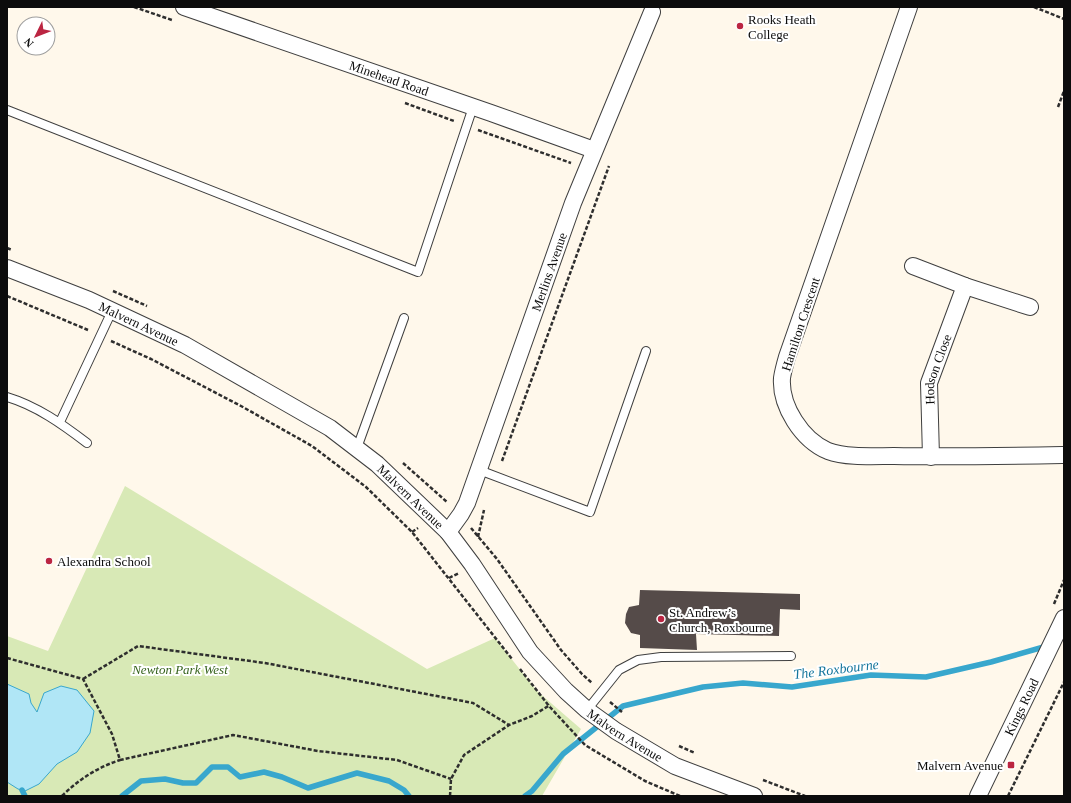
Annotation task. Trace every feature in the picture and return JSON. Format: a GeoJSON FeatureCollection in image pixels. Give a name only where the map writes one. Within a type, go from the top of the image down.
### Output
{"type":"FeatureCollection","features":[{"type":"Feature","properties":{"kind":"street","name":"Minehead Road"},"geometry":{"type":"LineString","coordinates":[[184,7],[594,150]]}},
{"type":"Feature","properties":{"kind":"street","name":"Hamilton Crescent"},"geometry":{"type":"LineString","coordinates":[[909,7],[787,357],[782,378],[785,404],[797,424],[811,440],[828,451],[852,456],[932,457],[1064,454]]}},
{"type":"Feature","properties":{"kind":"street","name":"Merlins Avenue"},"geometry":{"type":"LineString","coordinates":[[448,532],[466,503],[479,470],[573,203],[648,9]]}},
{"type":"Feature","properties":{"kind":"street"},"geometry":{"type":"LineString","coordinates":[[913,266],[965,286],[1030,307]]}},
{"type":"Feature","properties":{"kind":"street","name":"Malvern Avenue"},"geometry":{"type":"LineString","coordinates":[[7,268],[89,300],[185,345],[330,428],[377,464],[448,532],[472,564],[530,652],[566,691],[587,710],[616,731],[675,766],[754,796]]}},
{"type":"Feature","properties":{"kind":"street","name":"Hodson Close"},"geometry":{"type":"LineString","coordinates":[[932,457],[929,383],[965,286]]}},
{"type":"Feature","properties":{"kind":"street","name":"Kings Road"},"geometry":{"type":"LineString","coordinates":[[978,796],[1061,625]]}},
{"type":"Feature","properties":{"kind":"lane"},"geometry":{"type":"LineString","coordinates":[[7,110],[418,272],[473,107]]}},
{"type":"Feature","properties":{"kind":"lane"},"geometry":{"type":"LineString","coordinates":[[60,422],[112,311]]}},
{"type":"Feature","properties":{"kind":"lane"},"geometry":{"type":"LineString","coordinates":[[357,448],[404,318]]}},
{"type":"Feature","properties":{"kind":"lane"},"geometry":{"type":"LineString","coordinates":[[479,470],[590,512],[646,351]]}},
{"type":"Feature","properties":{"kind":"lane"},"geometry":{"type":"LineString","coordinates":[[7,397],[20,401],[60,422],[87,442]]}},
{"type":"Feature","properties":{"kind":"lane"},"geometry":{"type":"LineString","coordinates":[[587,710],[619,670],[638,660],[661,657],[790,656]]}},
{"type":"Feature","properties":{"kind":"path"},"geometry":{"type":"LineString","coordinates":[[145,11],[146,7]]}},
{"type":"Feature","properties":{"kind":"path"},"geometry":{"type":"LineString","coordinates":[[1034,7],[1064,19]]}},
{"type":"Feature","properties":{"kind":"path"},"geometry":{"type":"LineString","coordinates":[[1058,107],[1064,91]]}},
{"type":"Feature","properties":{"kind":"path"},"geometry":{"type":"LineString","coordinates":[[7,296],[67,321],[150,359],[241,406],[312,446],[366,487],[412,532],[513,660]]}},
{"type":"Feature","properties":{"kind":"path"},"geometry":{"type":"LineString","coordinates":[[83,680],[138,646],[265,662],[473,703],[509,725]]}},
{"type":"Feature","properties":{"kind":"path"},"geometry":{"type":"LineString","coordinates":[[7,658],[83,680],[112,734],[120,760]]}},
{"type":"Feature","properties":{"kind":"path"},"geometry":{"type":"LineString","coordinates":[[518,666],[549,706],[585,745],[646,781],[680,796]]}},
{"type":"Feature","properties":{"kind":"path"},"geometry":{"type":"LineString","coordinates":[[1008,796],[1064,682]]}},
{"type":"Feature","properties":{"kind":"path"},"geometry":{"type":"LineString","coordinates":[[450,796],[451,779],[464,754],[509,725],[532,716],[549,706],[566,691]]}},
{"type":"Feature","properties":{"kind":"path"},"geometry":{"type":"LineString","coordinates":[[609,701],[623,713]]}},
{"type":"Feature","properties":{"kind":"path"},"geometry":{"type":"LineString","coordinates":[[62,796],[74,784],[107,764],[233,735],[318,750],[397,760],[451,779]]}},
{"type":"Feature","properties":{"kind":"path"},"geometry":{"type":"LineString","coordinates":[[675,745],[699,755]]}},
{"type":"Feature","properties":{"kind":"path"},"geometry":{"type":"LineString","coordinates":[[762,780],[805,796]]}},
{"type":"Feature","properties":{"kind":"green space","name":"Newton Park West"},"geometry":{"type":"Polygon","coordinates":[[[125,486],[427,669],[495,638],[537,691],[581,729],[542,796],[7,796],[7,636],[48,651],[125,486]]]}},
{"type":"Feature","properties":{"kind":"water"},"geometry":{"type":"Polygon","coordinates":[[[7,684],[29,694],[31,703],[37,712],[44,693],[61,686],[77,690],[94,711],[90,733],[77,752],[57,764],[39,784],[25,791],[18,789],[7,782],[7,684]]]}},
{"type":"Feature","properties":{"kind":"building"},"geometry":{"type":"Polygon","coordinates":[[[640,590],[800,594],[800,610],[780,609],[779,636],[696,634],[697,650],[640,648],[640,635],[631,633],[625,623],[626,614],[629,607],[639,605],[640,590]]]}},
{"type":"Feature","properties":{"kind":"waterway","name":"The Roxbourne"},"geometry":{"type":"LineString","coordinates":[[525,796],[532,791],[563,754],[623,706],[703,687],[743,683],[792,687],[871,675],[926,677],[991,662],[1047,646]]}},
{"type":"Feature","properties":{"kind":"waterway"},"geometry":{"type":"LineString","coordinates":[[122,796],[141,781],[165,779],[183,783],[196,783],[212,767],[228,767],[240,777],[264,772],[282,777],[308,788],[357,773],[389,781],[404,790],[409,796]]}},
{"type":"Feature","properties":{"kind":"waterway"},"geometry":{"type":"LineString","coordinates":[[22,790],[25,796]]}},
{"type":"Feature","properties":{"kind":"place","name":"Rooks Heath College"},"geometry":{"type":"Point","coordinates":[740,26]}},
{"type":"Feature","properties":{"kind":"place","name":"Alexandra School"},"geometry":{"type":"Point","coordinates":[49,561]}},
{"type":"Feature","properties":{"kind":"place","name":"St. Andrew’s Church, Roxbourne"},"geometry":{"type":"Point","coordinates":[661,619]}},
{"type":"Feature","properties":{"kind":"place","name":"Malvern Avenue"},"geometry":{"type":"Point","coordinates":[1011,765]}}]}
